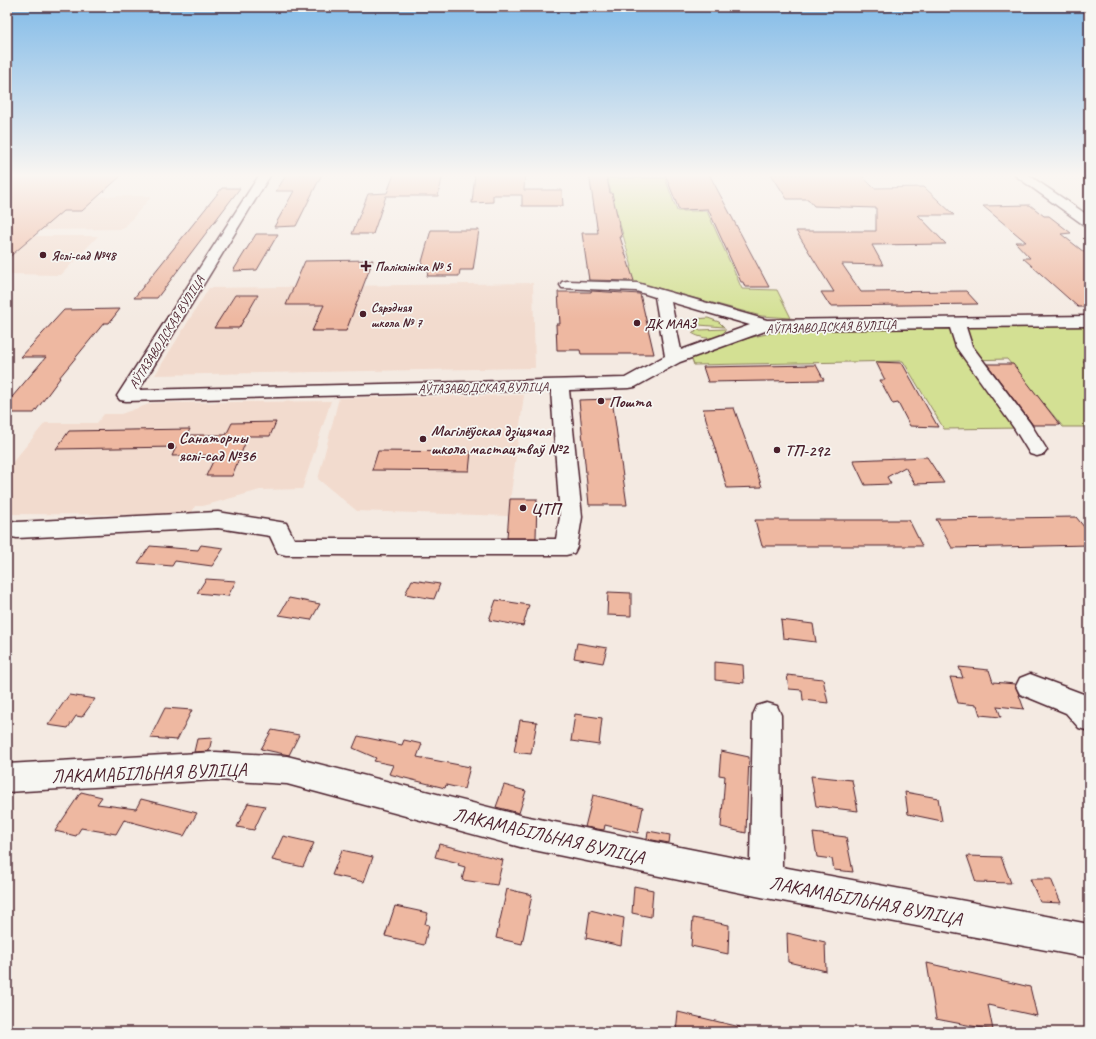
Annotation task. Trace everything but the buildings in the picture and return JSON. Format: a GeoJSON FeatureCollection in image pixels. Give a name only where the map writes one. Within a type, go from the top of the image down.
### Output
{"type":"FeatureCollection","features":[{"type":"Feature","properties":{"kind":"street","name":"АЎТАЗАВОДСКАЯ ВУЛІЦА"},"geometry":{"type":"LineString","coordinates":[[235,222],[126,396],[560,386],[629,383],[674,358],[766,325],[1088,323]]}},
{"type":"Feature","properties":{"kind":"street"},"geometry":{"type":"LineString","coordinates":[[567,285],[637,287],[662,296],[766,325]]}},
{"type":"Feature","properties":{"kind":"street"},"geometry":{"type":"LineString","coordinates":[[662,296],[674,358]]}},
{"type":"Feature","properties":{"kind":"street"},"geometry":{"type":"LineString","coordinates":[[957,323],[964,347],[1024,427],[1037,450]]}},
{"type":"Feature","properties":{"kind":"street"},"geometry":{"type":"LineString","coordinates":[[7,528],[17,530],[218,520],[278,529],[286,547],[566,547],[571,517],[560,386]]}},
{"type":"Feature","properties":{"kind":"street"},"geometry":{"type":"LineString","coordinates":[[1030,686],[1076,704],[1089,719]]}},
{"type":"Feature","properties":{"kind":"street"},"geometry":{"type":"LineString","coordinates":[[766,881],[767,715]]}},
{"type":"Feature","properties":{"kind":"street","name":"ЛАКАМАБІЛЬНАЯ ВУЛІЦА"},"geometry":{"type":"LineString","coordinates":[[7,778],[216,766],[288,770],[524,832],[766,881],[1089,941]]}},
{"type":"Feature","properties":{"kind":"shaded area"},"geometry":{"type":"Polygon","coordinates":[[[29,222],[129,222],[123,229],[35,230],[29,222]]]}},
{"type":"Feature","properties":{"kind":"shaded area","name":"Яслі-сад №48"},"geometry":{"type":"Polygon","coordinates":[[[7,236],[98,236],[61,275],[7,274],[7,236]]]}},
{"type":"Feature","properties":{"kind":"shaded area","name":"Сярэдняя школа № 7"},"geometry":{"type":"Polygon","coordinates":[[[533,283],[535,368],[155,375],[209,288],[533,283]]]}},
{"type":"Feature","properties":{"kind":"shaded area","name":"Магілёўская дзіцячая школа мастацтваў №2"},"geometry":{"type":"Polygon","coordinates":[[[524,395],[508,516],[357,511],[318,479],[339,398],[524,395]]]}},
{"type":"Feature","properties":{"kind":"shaded area","name":"Санаторны яслі-сад №36"},"geometry":{"type":"Polygon","coordinates":[[[331,401],[302,489],[260,490],[203,506],[195,506],[191,515],[7,514],[7,469],[45,423],[97,423],[104,414],[121,414],[152,403],[331,401]]]}},
{"type":"Feature","properties":{"kind":"green space"},"geometry":{"type":"Polygon","coordinates":[[[619,222],[712,222],[742,289],[777,290],[791,318],[761,316],[650,286],[589,283],[588,269],[632,267],[619,222]]]}},
{"type":"Feature","properties":{"kind":"green space"},"geometry":{"type":"Polygon","coordinates":[[[708,318],[719,322],[724,327],[699,325],[694,327],[692,323],[689,322],[695,319],[708,318]]]}},
{"type":"Feature","properties":{"kind":"green space"},"geometry":{"type":"Polygon","coordinates":[[[1089,326],[1089,361],[1083,361],[1089,368],[1089,427],[1063,427],[1007,359],[969,360],[1021,428],[944,429],[903,361],[694,365],[691,357],[744,339],[789,329],[1089,326]]]}},
{"type":"Feature","properties":{"kind":"green space"},"geometry":{"type":"Polygon","coordinates":[[[695,328],[700,330],[725,329],[725,331],[714,338],[705,338],[692,333],[696,332],[695,328]]]}},
{"type":"Feature","properties":{"kind":"place","name":"Яслі-сад №48"},"geometry":{"type":"Point","coordinates":[43,255]}},
{"type":"Feature","properties":{"kind":"place","name":"Паліклініка № 5"},"geometry":{"type":"Point","coordinates":[366,266]}},
{"type":"Feature","properties":{"kind":"place","name":"Сярэдняя школа № 7"},"geometry":{"type":"Point","coordinates":[363,314]}},
{"type":"Feature","properties":{"kind":"place","name":"ДК МААЗ"},"geometry":{"type":"Point","coordinates":[637,323]}},
{"type":"Feature","properties":{"kind":"place","name":"Пошта"},"geometry":{"type":"Point","coordinates":[601,401]}},
{"type":"Feature","properties":{"kind":"place","name":"Магілёўская дзіцячая школа мастацтваў №2"},"geometry":{"type":"Point","coordinates":[423,439]}},
{"type":"Feature","properties":{"kind":"place","name":"Санаторны яслі-сад №36"},"geometry":{"type":"Point","coordinates":[171,446]}},
{"type":"Feature","properties":{"kind":"place","name":"ТП-292"},"geometry":{"type":"Point","coordinates":[777,450]}},
{"type":"Feature","properties":{"kind":"place","name":"ЦТП"},"geometry":{"type":"Point","coordinates":[523,508]}}]}
